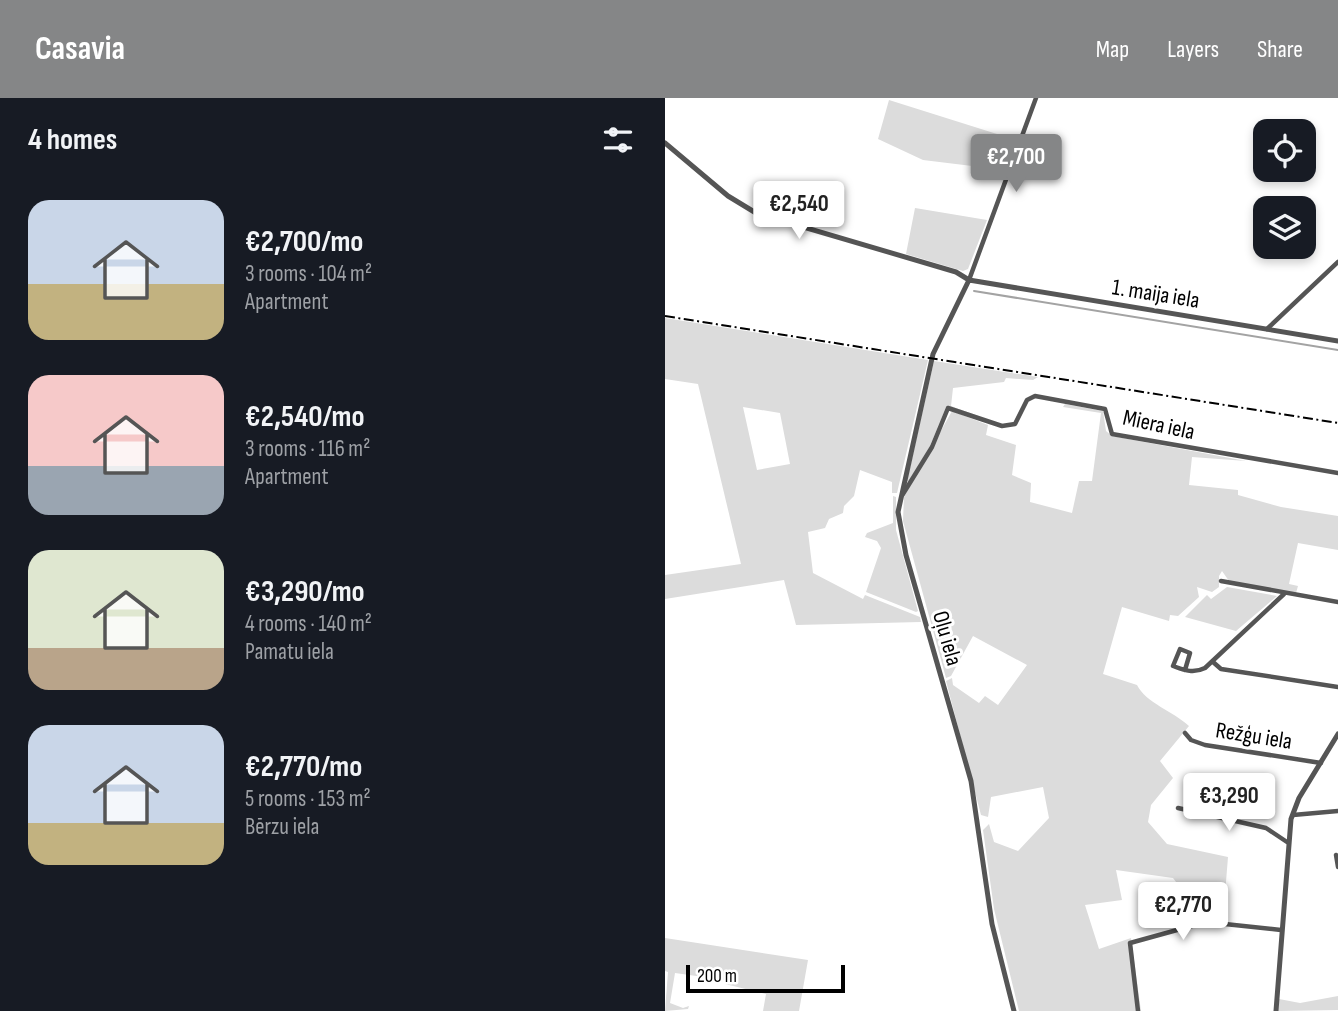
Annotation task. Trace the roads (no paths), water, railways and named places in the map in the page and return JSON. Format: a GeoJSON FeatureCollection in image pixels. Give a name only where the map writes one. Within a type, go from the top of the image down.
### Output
{"type":"FeatureCollection","features":[{"type":"Feature","properties":{"kind":"street"},"geometry":{"type":"LineString","coordinates":[[969,281],[1037,98]]}},
{"type":"Feature","properties":{"kind":"street","name":"1. maija iela"},"geometry":{"type":"LineString","coordinates":[[665,143],[728,196],[757,213],[956,272],[969,281],[1338,341]]}},
{"type":"Feature","properties":{"kind":"street"},"geometry":{"type":"LineString","coordinates":[[1267,330],[1338,262]]}},
{"type":"Feature","properties":{"kind":"street","name":"Oļu iela"},"geometry":{"type":"LineString","coordinates":[[969,281],[933,354],[898,501],[906,555],[971,781],[992,924],[1014,1011]]}},
{"type":"Feature","properties":{"kind":"street","name":"Miera iela"},"geometry":{"type":"LineString","coordinates":[[898,501],[932,447],[948,408],[1002,426],[1015,424],[1027,400],[1035,396],[1105,409],[1112,434],[1338,473]]}},
{"type":"Feature","properties":{"kind":"street"},"geometry":{"type":"LineString","coordinates":[[1221,581],[1338,602]]}},
{"type":"Feature","properties":{"kind":"street"},"geometry":{"type":"LineString","coordinates":[[1185,670],[1190,653],[1180,649],[1173,666],[1185,670],[1199,671],[1213,662],[1284,594]]}},
{"type":"Feature","properties":{"kind":"street"},"geometry":{"type":"LineString","coordinates":[[1213,662],[1221,669],[1338,687]]}},
{"type":"Feature","properties":{"kind":"street","name":"Režģu iela"},"geometry":{"type":"LineString","coordinates":[[1185,733],[1191,740],[1205,745],[1321,763]]}},
{"type":"Feature","properties":{"kind":"street"},"geometry":{"type":"LineString","coordinates":[[1276,1011],[1287,842],[1292,815],[1338,734]]}},
{"type":"Feature","properties":{"kind":"street"},"geometry":{"type":"LineString","coordinates":[[1178,808],[1266,828],[1287,842]]}},
{"type":"Feature","properties":{"kind":"street"},"geometry":{"type":"LineString","coordinates":[[1292,815],[1338,811]]}},
{"type":"Feature","properties":{"kind":"street"},"geometry":{"type":"LineString","coordinates":[[1336,855],[1338,867]]}},
{"type":"Feature","properties":{"kind":"street"},"geometry":{"type":"LineString","coordinates":[[1181,888],[1206,922]]}},
{"type":"Feature","properties":{"kind":"street"},"geometry":{"type":"LineString","coordinates":[[1138,1011],[1130,943],[1206,922],[1281,930]]}},
{"type":"Feature","properties":{"kind":"waterway"},"geometry":{"type":"LineString","coordinates":[[974,291],[1338,350]]}},
{"type":"Feature","properties":{"kind":"railway"},"geometry":{"type":"LineString","coordinates":[[665,316],[1338,423]]}}]}
